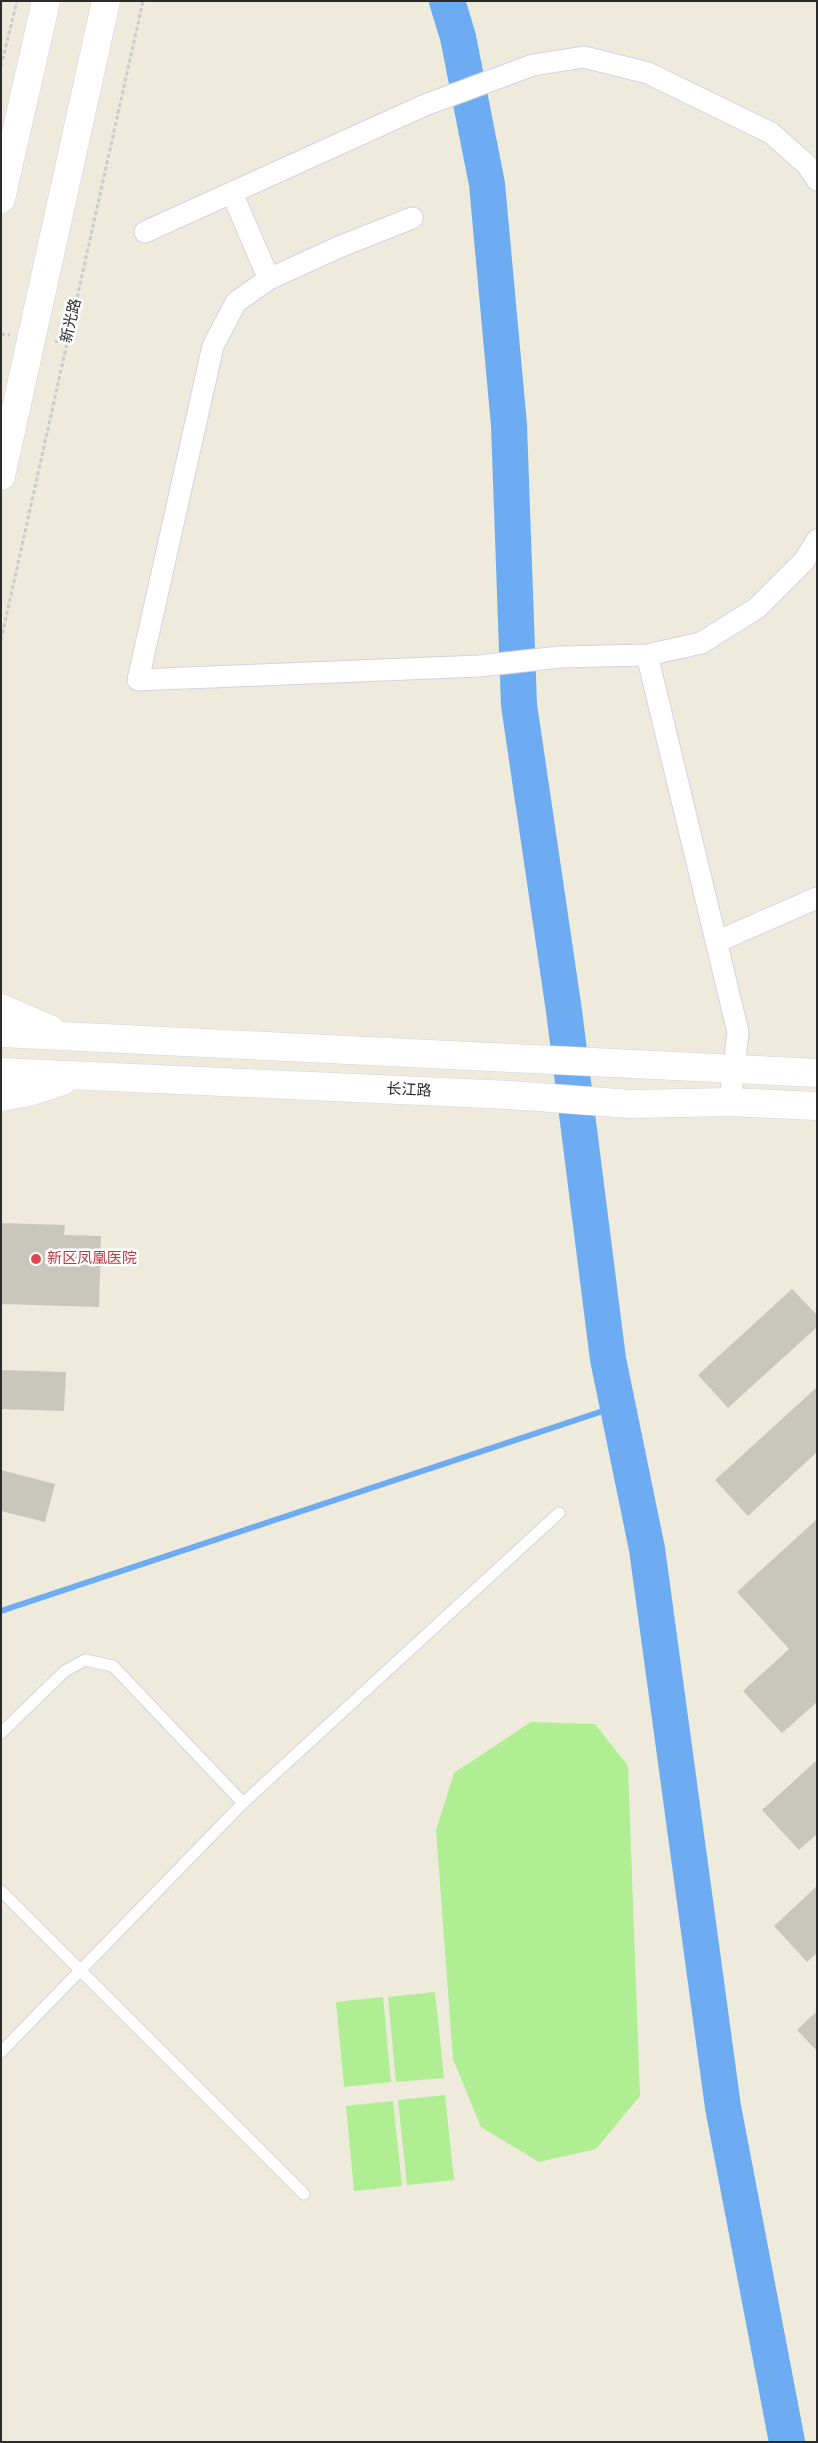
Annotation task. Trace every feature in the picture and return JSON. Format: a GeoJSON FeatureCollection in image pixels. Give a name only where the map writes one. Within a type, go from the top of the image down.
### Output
{"type":"FeatureCollection","features":[{"type":"Feature","properties":{"kind":"main road"},"geometry":{"type":"LineString","coordinates":[[1,199],[46,1]]}},
{"type":"Feature","properties":{"kind":"main road"},"geometry":{"type":"LineString","coordinates":[[1,476],[106,1]]}},
{"type":"Feature","properties":{"kind":"main road"},"geometry":{"type":"LineString","coordinates":[[1,1008],[40,1026],[80,1038]]}},
{"type":"Feature","properties":{"kind":"main road"},"geometry":{"type":"LineString","coordinates":[[1,1034],[508,1056],[817,1073]]}},
{"type":"Feature","properties":{"kind":"main road","name":"长江路"},"geometry":{"type":"LineString","coordinates":[[1,1072],[510,1095],[631,1104],[730,1102],[817,1106]]}},
{"type":"Feature","properties":{"kind":"main road"},"geometry":{"type":"LineString","coordinates":[[1,1096],[29,1092],[82,1075]]}},
{"type":"Feature","properties":{"kind":"street"},"geometry":{"type":"LineString","coordinates":[[145,232],[425,104],[533,65],[584,58],[648,73],[771,133],[807,165],[817,180]]}},
{"type":"Feature","properties":{"kind":"street"},"geometry":{"type":"LineString","coordinates":[[232,193],[268,279]]}},
{"type":"Feature","properties":{"kind":"street"},"geometry":{"type":"LineString","coordinates":[[412,218],[339,247],[268,279],[236,302],[213,346],[138,680],[479,666],[560,657],[647,655],[700,643],[758,608],[804,561],[817,540]]}},
{"type":"Feature","properties":{"kind":"street"},"geometry":{"type":"LineString","coordinates":[[647,655],[738,1032],[730,1102]]}},
{"type":"Feature","properties":{"kind":"street"},"geometry":{"type":"LineString","coordinates":[[716,942],[817,898]]}},
{"type":"Feature","properties":{"kind":"lane"},"geometry":{"type":"LineString","coordinates":[[1,2052],[243,1803],[559,1513]]}},
{"type":"Feature","properties":{"kind":"lane"},"geometry":{"type":"LineString","coordinates":[[1,1733],[65,1671],[84,1660],[113,1666],[243,1803]]}},
{"type":"Feature","properties":{"kind":"lane"},"geometry":{"type":"LineString","coordinates":[[1,1891],[304,2194]]}},
{"type":"Feature","properties":{"kind":"path"},"geometry":{"type":"LineString","coordinates":[[1,66],[16,1]]}},
{"type":"Feature","properties":{"kind":"path","name":"新光路"},"geometry":{"type":"LineString","coordinates":[[1,640],[143,1]]}},
{"type":"Feature","properties":{"kind":"green space"},"geometry":{"type":"Polygon","coordinates":[[[531,1722],[595,1724],[628,1766],[640,2096],[596,2149],[539,2162],[481,2127],[453,2059],[436,1830],[454,1773],[531,1722]]]}},
{"type":"Feature","properties":{"kind":"green space"},"geometry":{"type":"Polygon","coordinates":[[[435,1992],[444,2078],[396,2082],[388,1997],[435,1992]]]}},
{"type":"Feature","properties":{"kind":"green space"},"geometry":{"type":"Polygon","coordinates":[[[383,1997],[391,2082],[344,2087],[336,2002],[383,1997]]]}},
{"type":"Feature","properties":{"kind":"green space"},"geometry":{"type":"Polygon","coordinates":[[[445,2095],[454,2180],[407,2185],[398,2100],[445,2095]]]}},
{"type":"Feature","properties":{"kind":"green space"},"geometry":{"type":"Polygon","coordinates":[[[393,2101],[402,2186],[354,2191],[346,2106],[393,2101]]]}},
{"type":"Feature","properties":{"kind":"building"},"geometry":{"type":"Polygon","coordinates":[[[1,1223],[65,1225],[64,1235],[101,1236],[99,1307],[1,1304],[1,1223]]]}},
{"type":"Feature","properties":{"kind":"building"},"geometry":{"type":"Polygon","coordinates":[[[792,1289],[817,1315],[817,1327],[728,1408],[698,1375],[792,1289]]]}},
{"type":"Feature","properties":{"kind":"building"},"geometry":{"type":"Polygon","coordinates":[[[1,1370],[66,1372],[64,1411],[1,1409],[1,1370]]]}},
{"type":"Feature","properties":{"kind":"building"},"geometry":{"type":"Polygon","coordinates":[[[817,1387],[817,1452],[748,1516],[715,1480],[817,1387]]]}},
{"type":"Feature","properties":{"kind":"building"},"geometry":{"type":"Polygon","coordinates":[[[1,1470],[55,1484],[45,1522],[1,1511],[1,1470]]]}},
{"type":"Feature","properties":{"kind":"building"},"geometry":{"type":"Polygon","coordinates":[[[817,1519],[817,1702],[782,1733],[743,1691],[789,1649],[737,1592],[817,1519]]]}},
{"type":"Feature","properties":{"kind":"building"},"geometry":{"type":"Polygon","coordinates":[[[817,1760],[817,1834],[799,1850],[762,1810],[817,1760]]]}},
{"type":"Feature","properties":{"kind":"building"},"geometry":{"type":"Polygon","coordinates":[[[817,1886],[817,1953],[807,1962],[774,1926],[817,1886]]]}},
{"type":"Feature","properties":{"kind":"building"},"geometry":{"type":"Polygon","coordinates":[[[817,2011],[817,2051],[797,2030],[817,2011]]]}},
{"type":"Feature","properties":{"kind":"waterway"},"geometry":{"type":"LineString","coordinates":[[447,1],[458,37],[487,184],[509,425],[519,705],[564,1011],[608,1359],[647,1549],[723,2107],[787,2442]]}},
{"type":"Feature","properties":{"kind":"waterway"},"geometry":{"type":"LineString","coordinates":[[1,1611],[618,1406]]}},
{"type":"Feature","properties":{"kind":"place","name":"新区凤凰医院"},"geometry":{"type":"Point","coordinates":[36,1259]}}]}
